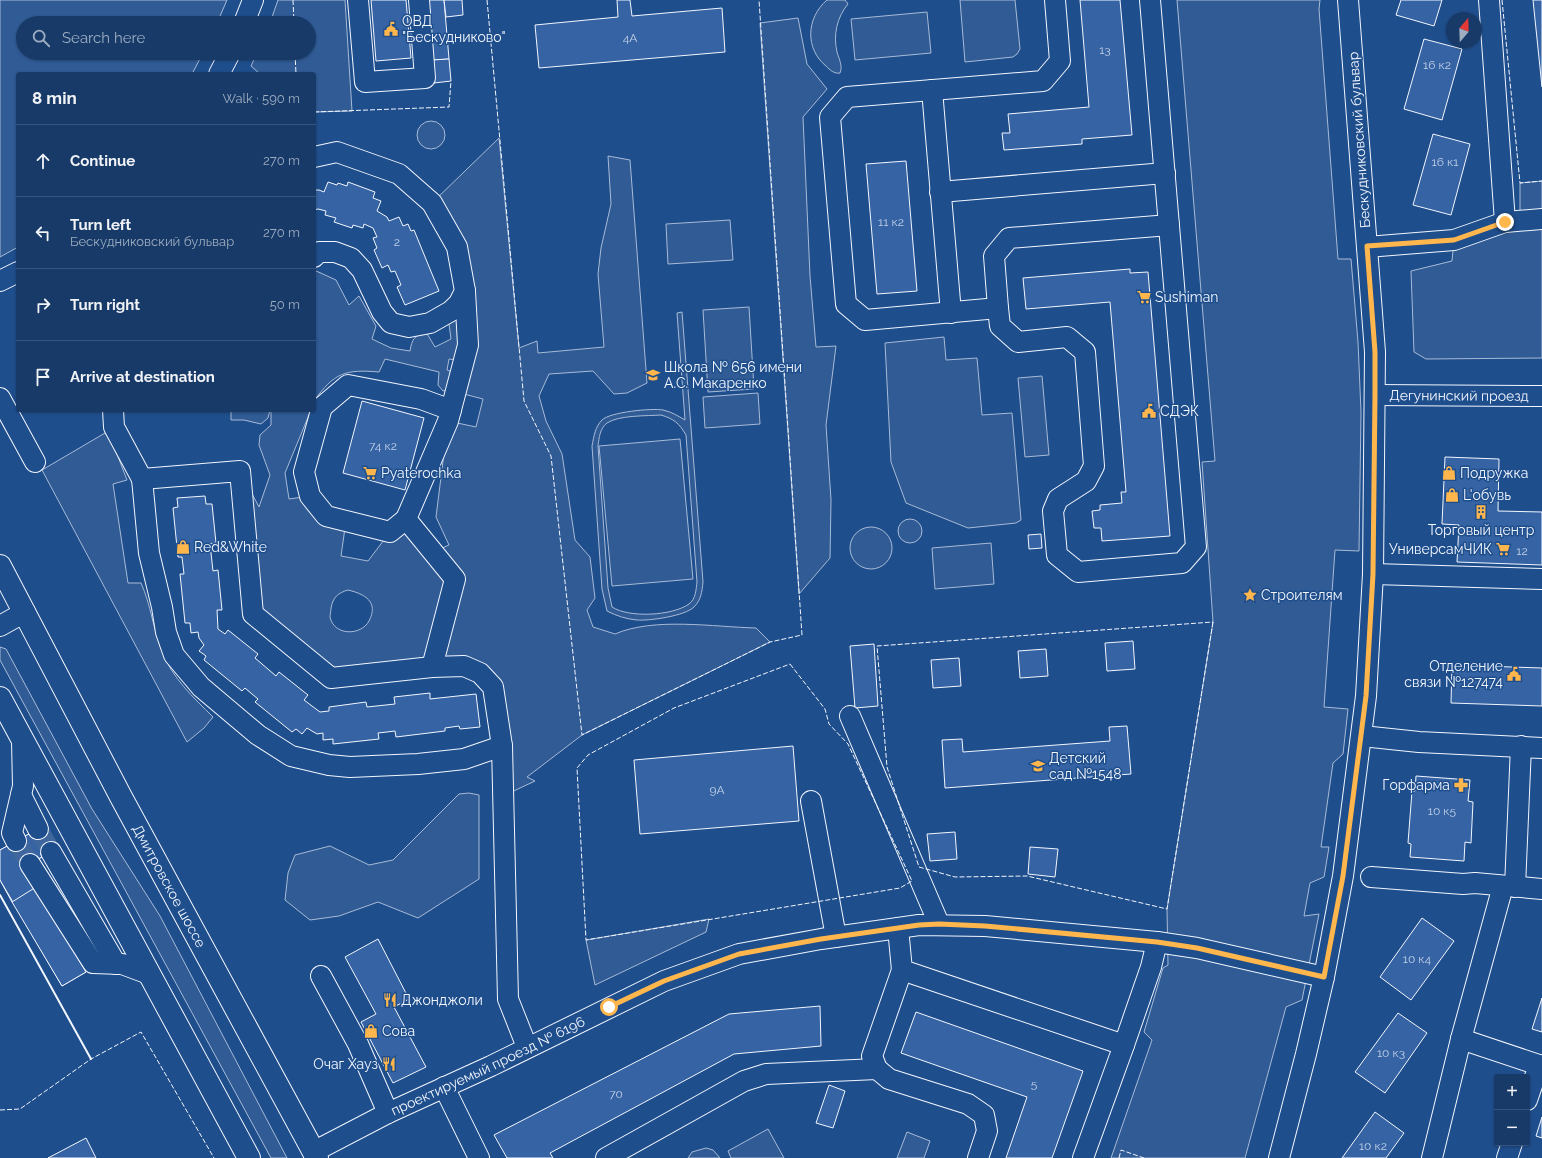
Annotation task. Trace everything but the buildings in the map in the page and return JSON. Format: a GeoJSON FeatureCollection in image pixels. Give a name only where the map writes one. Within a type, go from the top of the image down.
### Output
{"type":"FeatureCollection","features":[{"type":"Feature","properties":{"kind":"main road","name":"Дмитровское шоссе"},"geometry":{"type":"LineString","coordinates":[[0,566],[121,797],[315,1155]]}},
{"type":"Feature","properties":{"kind":"main road"},"geometry":{"type":"LineString","coordinates":[[0,698],[249,1158]]}},
{"type":"Feature","properties":{"kind":"street"},"geometry":{"type":"LineString","coordinates":[[247,16],[253,0]]}},
{"type":"Feature","properties":{"kind":"street"},"geometry":{"type":"LineString","coordinates":[[358,0],[365,82],[425,78],[419,0]]}},
{"type":"Feature","properties":{"kind":"street"},"geometry":{"type":"LineString","coordinates":[[998,308],[865,320],[846,304],[830,117],[847,97],[1043,81],[1060,61],[1055,0]]}},
{"type":"Feature","properties":{"kind":"street"},"geometry":{"type":"LineString","coordinates":[[1150,0],[1165,174],[1196,546],[1182,564],[1078,572],[1057,555],[1053,511],[1058,499],[1086,481],[1094,466],[1084,352],[1068,337],[1018,342],[1000,326],[994,256],[1009,238],[1169,225]]}},
{"type":"Feature","properties":{"kind":"street","name":"Бескудниковский бульвар"},"geometry":{"type":"LineString","coordinates":[[1279,1158],[1324,977],[1343,876],[1366,696],[1373,574],[1375,352],[1348,0]]}},
{"type":"Feature","properties":{"kind":"street"},"geometry":{"type":"LineString","coordinates":[[1490,0],[1505,222]]}},
{"type":"Feature","properties":{"kind":"street"},"geometry":{"type":"LineString","coordinates":[[220,72],[226,60]]}},
{"type":"Feature","properties":{"kind":"street"},"geometry":{"type":"LineString","coordinates":[[932,90],[951,313]]}},
{"type":"Feature","properties":{"kind":"street"},"geometry":{"type":"LineString","coordinates":[[316,157],[337,152],[399,174],[432,203],[456,247],[465,291],[468,345],[451,410],[448,421],[406,519],[390,532],[326,516],[310,496],[304,472],[322,407],[348,385],[421,399],[451,410]]}},
{"type":"Feature","properties":{"kind":"street"},"geometry":{"type":"LineString","coordinates":[[940,192],[1165,174]]}},
{"type":"Feature","properties":{"kind":"street"},"geometry":{"type":"LineString","coordinates":[[1367,246],[1454,240],[1505,222],[1542,219]]}},
{"type":"Feature","properties":{"kind":"street"},"geometry":{"type":"LineString","coordinates":[[316,255],[320,252],[335,252],[351,258],[362,270],[382,312],[391,323],[409,327],[430,323],[451,311],[459,303],[465,291]]}},
{"type":"Feature","properties":{"kind":"street"},"geometry":{"type":"LineString","coordinates":[[0,281],[16,273]]}},
{"type":"Feature","properties":{"kind":"street","name":"Дегунинский проезд"},"geometry":{"type":"LineString","coordinates":[[1375,395],[1542,396]]}},
{"type":"Feature","properties":{"kind":"street"},"geometry":{"type":"LineString","coordinates":[[0,398],[35,462]]}},
{"type":"Feature","properties":{"kind":"street"},"geometry":{"type":"LineString","coordinates":[[113,412],[114,427],[142,479],[149,553],[162,607],[166,632],[174,655],[201,687],[258,735],[291,756],[329,765],[350,767],[418,764],[464,759],[502,746]]}},
{"type":"Feature","properties":{"kind":"street"},"geometry":{"type":"LineString","coordinates":[[142,479],[240,471],[253,614],[331,678],[432,667],[464,666],[480,673],[493,687],[502,746],[508,999],[527,1047]]}},
{"type":"Feature","properties":{"kind":"street"},"geometry":{"type":"LineString","coordinates":[[406,519],[455,579],[432,667]]}},
{"type":"Feature","properties":{"kind":"street"},"geometry":{"type":"LineString","coordinates":[[1373,574],[1542,579]]}},
{"type":"Feature","properties":{"kind":"street"},"geometry":{"type":"LineString","coordinates":[[0,626],[25,612]]}},
{"type":"Feature","properties":{"kind":"street"},"geometry":{"type":"LineString","coordinates":[[850,716],[939,924]]}},
{"type":"Feature","properties":{"kind":"street"},"geometry":{"type":"LineString","coordinates":[[1362,736],[1408,741],[1542,748]]}},
{"type":"Feature","properties":{"kind":"street"},"geometry":{"type":"LineString","coordinates":[[22,741],[23,786],[19,805],[27,835]]}},
{"type":"Feature","properties":{"kind":"street"},"geometry":{"type":"LineString","coordinates":[[1432,1158],[1461,1039],[1509,886],[1521,746]]}},
{"type":"Feature","properties":{"kind":"street"},"geometry":{"type":"LineString","coordinates":[[811,801],[836,937]]}},
{"type":"Feature","properties":{"kind":"street"},"geometry":{"type":"LineString","coordinates":[[41,858],[110,964],[122,964],[149,974]]}},
{"type":"Feature","properties":{"kind":"street"},"geometry":{"type":"LineString","coordinates":[[1371,877],[1542,889]]}},
{"type":"Feature","properties":{"kind":"street","name":"проектируемый проезд № 6196"},"geometry":{"type":"LineString","coordinates":[[315,1155],[388,1113],[664,981],[739,954],[836,937],[939,924],[985,926],[1157,942],[1197,948],[1324,977]]}},
{"type":"Feature","properties":{"kind":"street"},"geometry":{"type":"LineString","coordinates":[[898,928],[902,970],[872,1056],[877,1069],[889,1079],[968,1104],[984,1115],[987,1131],[978,1158]]}},
{"type":"Feature","properties":{"kind":"street"},"geometry":{"type":"LineString","coordinates":[[1084,1158],[1151,967],[1157,942]]}},
{"type":"Feature","properties":{"kind":"street"},"geometry":{"type":"LineString","coordinates":[[902,970],[1124,1045]]}},
{"type":"Feature","properties":{"kind":"street"},"geometry":{"type":"LineString","coordinates":[[321,976],[358,1044],[388,1113]]}},
{"type":"Feature","properties":{"kind":"street"},"geometry":{"type":"LineString","coordinates":[[1461,1039],[1540,1065],[1530,1092]]}},
{"type":"Feature","properties":{"kind":"street"},"geometry":{"type":"LineString","coordinates":[[606,1158],[744,1081],[766,1074],[877,1069]]}},
{"type":"Feature","properties":{"kind":"street"},"geometry":{"type":"LineString","coordinates":[[444,1087],[480,1158]]}},
{"type":"Feature","properties":{"kind":"street"},"geometry":{"type":"LineString","coordinates":[[1507,1158],[1511,1146]]}},
{"type":"Feature","properties":{"kind":"shaded area"},"geometry":{"type":"Polygon","coordinates":[[[0,0],[227,0],[220,16],[16,16],[16,60],[199,60],[193,72],[16,72],[16,248],[0,257],[0,0]]]}},
{"type":"Feature","properties":{"kind":"shaded area"},"geometry":{"type":"Polygon","coordinates":[[[278,0],[345,0],[352,111],[316,112],[316,72],[258,72],[251,66],[254,60],[316,60],[316,16],[272,16],[278,0]]]}},
{"type":"Feature","properties":{"kind":"shaded area"},"geometry":{"type":"Polygon","coordinates":[[[827,0],[845,0],[848,4],[839,20],[835,39],[841,65],[840,73],[832,71],[819,59],[814,51],[812,42],[812,24],[820,7],[827,0]]]}},
{"type":"Feature","properties":{"kind":"shaded area"},"geometry":{"type":"Polygon","coordinates":[[[960,0],[1015,0],[1020,49],[1017,54],[1013,57],[965,62],[960,0]]]}},
{"type":"Feature","properties":{"kind":"shaded area"},"geometry":{"type":"Polygon","coordinates":[[[1177,0],[1320,0],[1319,9],[1338,259],[1351,259],[1358,342],[1361,412],[1359,551],[1335,550],[1324,707],[1348,709],[1343,754],[1333,763],[1321,847],[1329,847],[1324,877],[1310,883],[1304,916],[1319,914],[1302,1000],[1286,1007],[1245,1158],[1111,1158],[1152,1040],[1144,1032],[1163,968],[1168,965],[1167,909],[1213,622],[1202,462],[1215,461],[1177,0]]]}},
{"type":"Feature","properties":{"kind":"shaded area"},"geometry":{"type":"Polygon","coordinates":[[[927,12],[931,53],[855,60],[851,19],[927,12]]]}},
{"type":"Feature","properties":{"kind":"shaded area"},"geometry":{"type":"Polygon","coordinates":[[[798,18],[807,64],[827,89],[803,117],[810,276],[816,347],[836,346],[826,425],[831,500],[830,558],[799,594],[760,23],[798,18]]]}},
{"type":"Feature","properties":{"kind":"shaded area"},"geometry":{"type":"Polygon","coordinates":[[[431,121],[441,125],[445,135],[441,145],[431,149],[421,145],[417,135],[421,125],[431,121]]]}},
{"type":"Feature","properties":{"kind":"shaded area"},"geometry":{"type":"Polygon","coordinates":[[[499,138],[519,348],[537,341],[538,353],[604,347],[598,274],[601,248],[611,204],[608,156],[630,160],[647,383],[627,393],[614,394],[593,371],[549,374],[539,396],[546,421],[562,454],[575,540],[590,557],[595,598],[587,610],[593,627],[615,634],[648,626],[684,624],[756,628],[770,642],[582,735],[527,777],[535,781],[503,796],[502,746],[480,673],[331,678],[253,614],[240,471],[259,507],[270,475],[259,445],[260,435],[271,425],[271,412],[310,412],[285,473],[289,499],[310,496],[346,521],[341,556],[368,561],[390,532],[406,519],[433,552],[449,545],[436,517],[448,421],[476,427],[483,399],[456,392],[465,291],[432,203],[499,138]],[[348,590],[336,596],[332,604],[330,617],[332,623],[342,631],[348,632],[360,629],[369,621],[372,614],[371,604],[369,600],[360,594],[348,590]]]}},
{"type":"Feature","properties":{"kind":"shaded area"},"geometry":{"type":"Polygon","coordinates":[[[1542,181],[1542,358],[1426,359],[1414,352],[1411,271],[1452,261],[1454,240],[1520,221],[1520,183],[1542,181]]]}},
{"type":"Feature","properties":{"kind":"shaded area"},"geometry":{"type":"Polygon","coordinates":[[[730,220],[733,260],[668,264],[666,224],[730,220]]]}},
{"type":"Feature","properties":{"kind":"shaded area"},"geometry":{"type":"Polygon","coordinates":[[[316,271],[336,280],[349,305],[359,296],[376,326],[372,339],[391,348],[410,351],[414,338],[426,332],[435,347],[451,339],[449,324],[452,318],[458,320],[459,333],[457,360],[449,359],[447,370],[455,373],[450,389],[443,391],[438,385],[439,372],[385,359],[379,372],[349,372],[334,379],[316,398],[316,271]]]}},
{"type":"Feature","properties":{"kind":"shaded area"},"geometry":{"type":"Polygon","coordinates":[[[749,307],[754,389],[708,392],[703,310],[749,307]]]}},
{"type":"Feature","properties":{"kind":"shaded area"},"geometry":{"type":"Polygon","coordinates":[[[682,312],[703,582],[701,596],[694,607],[683,613],[658,619],[633,620],[607,611],[602,589],[592,446],[595,432],[602,420],[613,415],[641,410],[663,410],[675,414],[685,420],[677,313],[682,312]],[[661,415],[633,416],[612,420],[601,430],[599,437],[598,446],[608,588],[612,607],[619,611],[650,614],[672,611],[689,604],[696,591],[697,582],[686,435],[676,422],[661,415]]]}},
{"type":"Feature","properties":{"kind":"shaded area"},"geometry":{"type":"Polygon","coordinates":[[[944,337],[946,360],[977,358],[982,415],[1012,413],[1021,520],[1016,523],[968,528],[906,503],[891,462],[885,343],[944,337]]]}},
{"type":"Feature","properties":{"kind":"shaded area"},"geometry":{"type":"Polygon","coordinates":[[[1042,376],[1049,455],[1025,457],[1018,378],[1042,376]]]}},
{"type":"Feature","properties":{"kind":"shaded area"},"geometry":{"type":"Polygon","coordinates":[[[758,393],[760,424],[705,428],[703,397],[758,393]]]}},
{"type":"Feature","properties":{"kind":"shaded area"},"geometry":{"type":"Polygon","coordinates":[[[231,412],[270,412],[268,418],[261,424],[244,420],[231,420],[231,412]]]}},
{"type":"Feature","properties":{"kind":"shaded area"},"geometry":{"type":"Polygon","coordinates":[[[105,433],[112,441],[127,480],[113,484],[128,583],[141,583],[166,661],[184,687],[213,717],[204,728],[187,742],[42,470],[105,433]]]}},
{"type":"Feature","properties":{"kind":"shaded area"},"geometry":{"type":"Polygon","coordinates":[[[680,439],[693,579],[612,586],[599,446],[680,439]]]}},
{"type":"Feature","properties":{"kind":"shaded area"},"geometry":{"type":"Polygon","coordinates":[[[910,519],[919,522],[922,531],[919,540],[910,543],[901,540],[898,531],[901,522],[910,519]]]}},
{"type":"Feature","properties":{"kind":"shaded area"},"geometry":{"type":"Polygon","coordinates":[[[871,527],[886,533],[892,548],[886,563],[871,569],[856,563],[850,548],[856,533],[871,527]]]}},
{"type":"Feature","properties":{"kind":"shaded area"},"geometry":{"type":"Polygon","coordinates":[[[991,543],[994,584],[935,589],[932,548],[991,543]]]}},
{"type":"Feature","properties":{"kind":"shaded area"},"geometry":{"type":"Polygon","coordinates":[[[0,647],[6,649],[92,809],[160,916],[287,1158],[271,1158],[0,660],[0,647]]]}},
{"type":"Feature","properties":{"kind":"shaded area"},"geometry":{"type":"Polygon","coordinates":[[[469,793],[479,795],[479,879],[418,918],[378,902],[339,916],[310,920],[285,900],[288,873],[295,855],[330,846],[369,865],[393,860],[459,794],[469,793]]]}},
{"type":"Feature","properties":{"kind":"shaded area"},"geometry":{"type":"Polygon","coordinates":[[[709,919],[706,932],[595,985],[586,940],[709,919]]]}},
{"type":"Feature","properties":{"kind":"shaded area"},"geometry":{"type":"Polygon","coordinates":[[[768,1129],[784,1158],[731,1158],[728,1151],[768,1129]]]}},
{"type":"Feature","properties":{"kind":"shaded area"},"geometry":{"type":"Polygon","coordinates":[[[907,1132],[930,1141],[924,1158],[897,1158],[907,1132]]]}},
{"type":"Feature","properties":{"kind":"shaded area"},"geometry":{"type":"Polygon","coordinates":[[[706,1148],[713,1150],[720,1158],[688,1158],[692,1152],[706,1148]]]}},
{"type":"Feature","properties":{"kind":"tunnel"},"geometry":{"type":"LineString","coordinates":[[38,829],[51,852]]}},
{"type":"Feature","properties":{"kind":"tunnel"},"geometry":{"type":"LineString","coordinates":[[16,841],[30,864]]}},
{"type":"Feature","properties":{"kind":"fence"},"geometry":{"type":"LineString","coordinates":[[293,0],[294,16]]}},
{"type":"Feature","properties":{"kind":"fence"},"geometry":{"type":"LineString","coordinates":[[487,0],[524,401],[551,456],[582,735],[770,642],[802,635],[759,0]]}},
{"type":"Feature","properties":{"kind":"fence"},"geometry":{"type":"LineString","coordinates":[[1502,0],[1520,183],[1542,181]]}},
{"type":"Feature","properties":{"kind":"fence"},"geometry":{"type":"LineString","coordinates":[[295,60],[296,72]]}},
{"type":"Feature","properties":{"kind":"fence"},"geometry":{"type":"LineString","coordinates":[[316,112],[449,107],[451,81]]}},
{"type":"Feature","properties":{"kind":"fence"},"geometry":{"type":"LineString","coordinates":[[1213,622],[1167,909],[1027,876],[955,877],[919,867],[887,767],[877,646],[1213,622]]}},
{"type":"Feature","properties":{"kind":"fence"},"geometry":{"type":"LineString","coordinates":[[790,664],[825,709],[829,724],[848,744],[912,881],[900,888],[586,940],[577,768],[588,755],[674,708],[790,664]]}},
{"type":"Feature","properties":{"kind":"fence"},"geometry":{"type":"LineString","coordinates":[[0,1110],[20,1109],[91,1059],[141,1032],[214,1158]]}},
{"type":"Feature","properties":{"kind":"fence"},"geometry":{"type":"LineString","coordinates":[[1119,1158],[1121,1150],[1144,1158]]}},
{"type":"Feature","properties":{"kind":"wall"},"geometry":{"type":"LineString","coordinates":[[0,895],[91,1059]]}},
{"type":"Feature","properties":{"kind":"place","name":"ОВД \"Бескудниково\""},"geometry":{"type":"Point","coordinates":[391,29]}},
{"type":"Feature","properties":{"kind":"place","name":"Sushiman"},"geometry":{"type":"Point","coordinates":[1144,297]}},
{"type":"Feature","properties":{"kind":"place","name":"Школа № 656 имени А.С. Макаренко"},"geometry":{"type":"Point","coordinates":[653,375]}},
{"type":"Feature","properties":{"kind":"place","name":"СДЭК"},"geometry":{"type":"Point","coordinates":[1149,411]}},
{"type":"Feature","properties":{"kind":"place","name":"Pyaterochka"},"geometry":{"type":"Point","coordinates":[370,473]}},
{"type":"Feature","properties":{"kind":"place","name":"Подружка"},"geometry":{"type":"Point","coordinates":[1449,473]}},
{"type":"Feature","properties":{"kind":"place","name":"L'обувь"},"geometry":{"type":"Point","coordinates":[1452,495]}},
{"type":"Feature","properties":{"kind":"place","name":"Торговый центр"},"geometry":{"type":"Point","coordinates":[1481,512]}},
{"type":"Feature","properties":{"kind":"place","name":"Red&White"},"geometry":{"type":"Point","coordinates":[183,547]}},
{"type":"Feature","properties":{"kind":"place","name":"УниверсамЧИК"},"geometry":{"type":"Point","coordinates":[1503,549]}},
{"type":"Feature","properties":{"kind":"place","name":"Строителям"},"geometry":{"type":"Point","coordinates":[1250,595]}},
{"type":"Feature","properties":{"kind":"place","name":"Отделение связи №127474"},"geometry":{"type":"Point","coordinates":[1514,674]}},
{"type":"Feature","properties":{"kind":"place","name":"Детский сад №1548"},"geometry":{"type":"Point","coordinates":[1038,766]}},
{"type":"Feature","properties":{"kind":"place","name":"Горфарма"},"geometry":{"type":"Point","coordinates":[1461,785]}},
{"type":"Feature","properties":{"kind":"place","name":"Джонджоли"},"geometry":{"type":"Point","coordinates":[390,1000]}},
{"type":"Feature","properties":{"kind":"place","name":"Сова"},"geometry":{"type":"Point","coordinates":[371,1031]}},
{"type":"Feature","properties":{"kind":"place","name":"Очаг Хауз"},"geometry":{"type":"Point","coordinates":[389,1064]}},
{"type":"Feature","properties":{"kind":"route"},"geometry":{"type":"LineString","coordinates":[[609,1007],[664,981],[739,954],[821,939],[919,925],[939,924],[985,926],[1157,942],[1197,948],[1324,977],[1343,876],[1366,696],[1373,574],[1375,464],[1375,352],[1367,246],[1454,240],[1505,222]]}}]}
